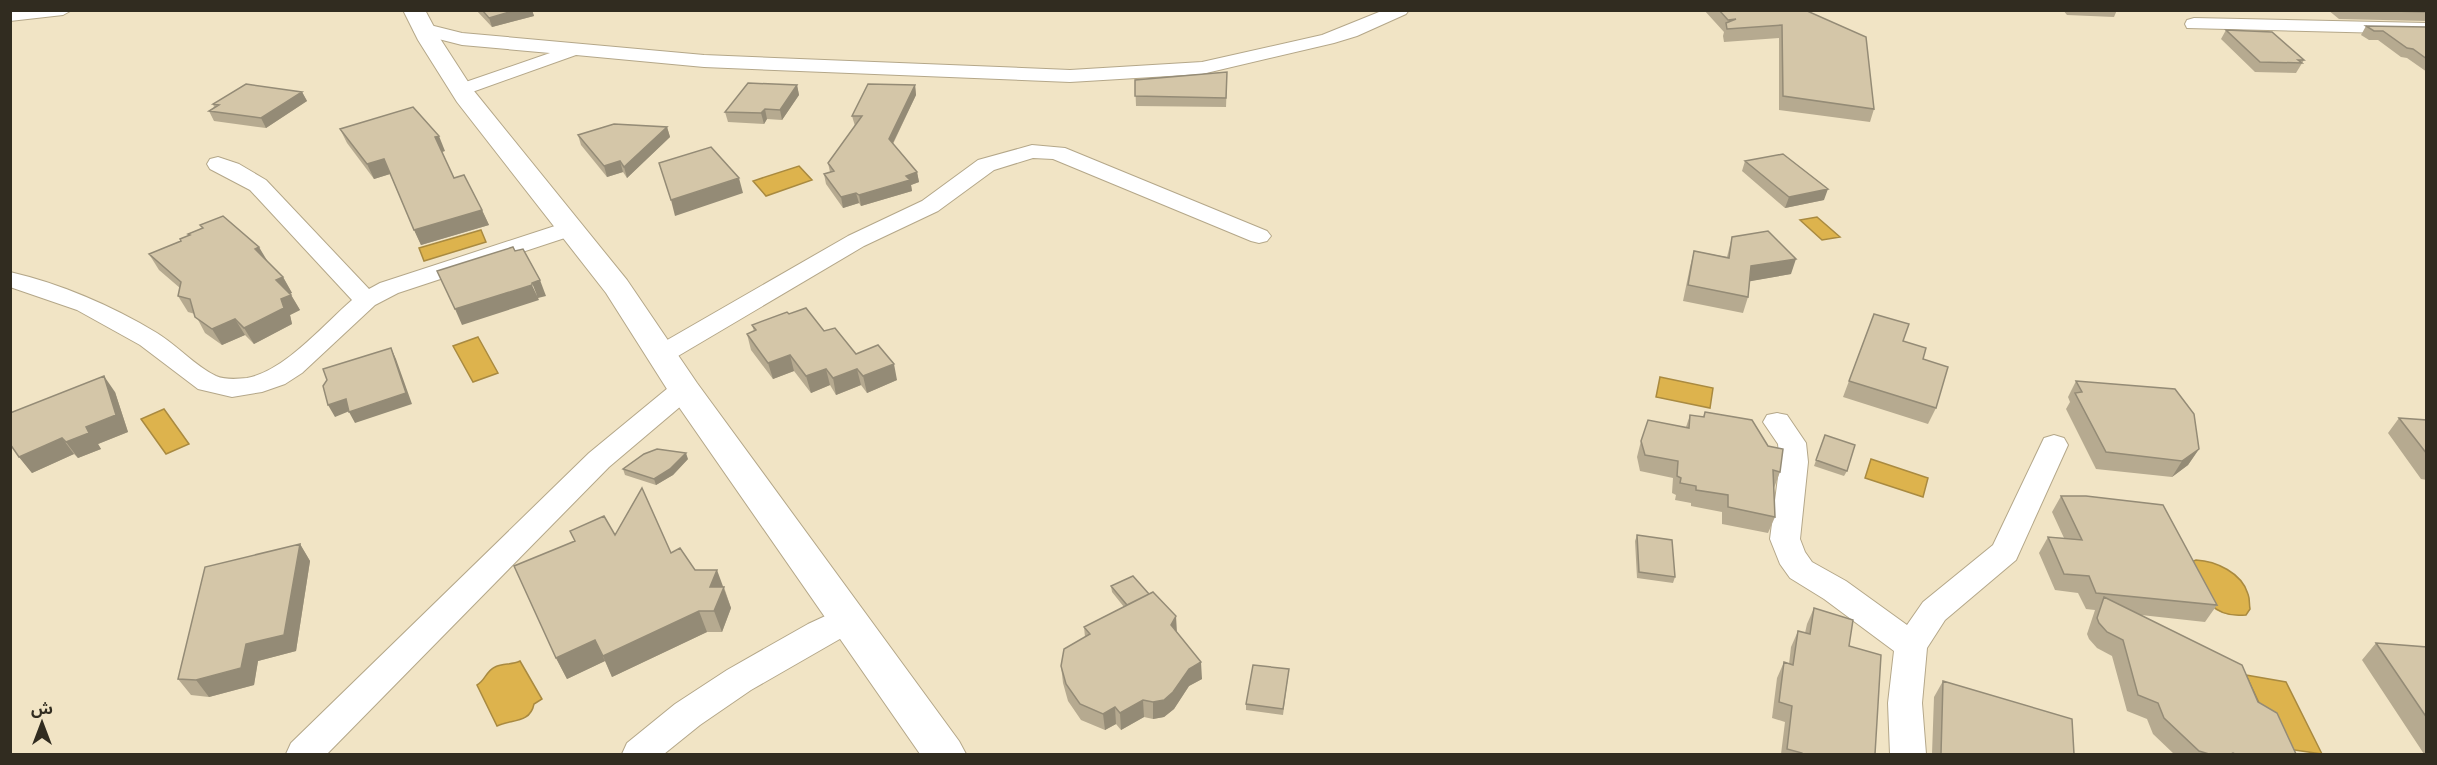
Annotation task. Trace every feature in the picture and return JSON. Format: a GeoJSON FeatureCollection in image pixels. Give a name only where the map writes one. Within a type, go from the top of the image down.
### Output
{"type":"FeatureCollection","features":[{"type":"Feature","properties":{"kind":"street"},"geometry":{"type":"LineString","coordinates":[[10,16],[63,10]]}},
{"type":"Feature","properties":{"kind":"street"},"geometry":{"type":"LineString","coordinates":[[418,20],[462,39],[575,51],[704,61],[1028,75],[1105,74],[1202,68],[1260,56],[1350,32],[1400,10]]}},
{"type":"Feature","properties":{"kind":"street"},"geometry":{"type":"LineString","coordinates":[[418,20],[461,90],[483,120],[572,228],[664,353],[684,389],[944,754]]}},
{"type":"Feature","properties":{"kind":"street"},"geometry":{"type":"LineString","coordinates":[[2194,24],[2427,29]]}},
{"type":"Feature","properties":{"kind":"street"},"geometry":{"type":"LineString","coordinates":[[461,90],[575,51]]}},
{"type":"Feature","properties":{"kind":"street"},"geometry":{"type":"LineString","coordinates":[[664,353],[856,241],[930,206],[986,165],[1014,154],[1032,151],[1058,153],[1259,236]]}},
{"type":"Feature","properties":{"kind":"street"},"geometry":{"type":"LineString","coordinates":[[218,164],[258,185],[366,300]]}},
{"type":"Feature","properties":{"kind":"street"},"geometry":{"type":"LineString","coordinates":[[10,279],[86,305],[149,339],[208,383],[232,388],[252,386],[275,378],[293,368],[366,300],[415,278],[572,228]]}},
{"type":"Feature","properties":{"kind":"street"},"geometry":{"type":"LineString","coordinates":[[304,754],[599,460],[684,389]]}},
{"type":"Feature","properties":{"kind":"street"},"geometry":{"type":"LineString","coordinates":[[1777,422],[1792,443],[1793,452],[1792,483],[1787,506],[1785,539],[1791,556],[1801,570],[1835,590],[1911,646]]}},
{"type":"Feature","properties":{"kind":"street"},"geometry":{"type":"LineString","coordinates":[[1908,754],[1905,703],[1911,646],[1934,611],[2005,552],[2054,445]]}},
{"type":"Feature","properties":{"kind":"street"},"geometry":{"type":"LineString","coordinates":[[640,754],[666,729],[753,670],[847,619]]}},
{"type":"Feature","properties":{"kind":"shaded area"},"geometry":{"type":"Polygon","coordinates":[[[799,166],[812,180],[766,196],[753,181],[799,166]]]}},
{"type":"Feature","properties":{"kind":"shaded area"},"geometry":{"type":"Polygon","coordinates":[[[1817,217],[1840,237],[1822,240],[1800,220],[1817,217]]]}},
{"type":"Feature","properties":{"kind":"shaded area"},"geometry":{"type":"Polygon","coordinates":[[[481,230],[486,242],[424,261],[419,248],[481,230]]]}},
{"type":"Feature","properties":{"kind":"shaded area"},"geometry":{"type":"Polygon","coordinates":[[[478,337],[498,373],[473,382],[453,346],[478,337]]]}},
{"type":"Feature","properties":{"kind":"shaded area"},"geometry":{"type":"Polygon","coordinates":[[[1660,377],[1713,388],[1710,408],[1656,397],[1660,377]]]}},
{"type":"Feature","properties":{"kind":"shaded area"},"geometry":{"type":"Polygon","coordinates":[[[164,409],[189,444],[166,454],[141,419],[164,409]]]}},
{"type":"Feature","properties":{"kind":"shaded area"},"geometry":{"type":"Polygon","coordinates":[[[1871,459],[1928,478],[1923,497],[1865,478],[1871,459]]]}},
{"type":"Feature","properties":{"kind":"shaded area"},"geometry":{"type":"Polygon","coordinates":[[[2196,560],[2220,566],[2240,580],[2249,598],[2250,609],[2246,615],[2222,613],[2214,608],[2199,584],[2191,562],[2196,560]]]}},
{"type":"Feature","properties":{"kind":"shaded area"},"geometry":{"type":"Polygon","coordinates":[[[520,661],[542,699],[534,704],[532,710],[524,718],[497,726],[477,685],[495,667],[520,661]]]}},
{"type":"Feature","properties":{"kind":"shaded area"},"geometry":{"type":"Polygon","coordinates":[[[2246,675],[2286,682],[2322,754],[2280,748],[2246,675]]]}},
{"type":"Feature","properties":{"kind":"building"},"geometry":{"type":"Polygon","coordinates":[[[482,10],[516,10],[489,18],[482,10]]]}},
{"type":"Feature","properties":{"kind":"building"},"geometry":{"type":"Polygon","coordinates":[[[1719,10],[1805,10],[1866,37],[1874,109],[1783,96],[1782,25],[1727,29],[1726,23],[1736,19],[1728,20],[1719,10]]]}},
{"type":"Feature","properties":{"kind":"building"},"geometry":{"type":"Polygon","coordinates":[[[2356,10],[2427,10],[2427,12],[2356,10]]]}},
{"type":"Feature","properties":{"kind":"building"},"geometry":{"type":"Polygon","coordinates":[[[2366,26],[2427,27],[2427,59],[2383,31],[2374,31],[2366,26]]]}},
{"type":"Feature","properties":{"kind":"building"},"geometry":{"type":"Polygon","coordinates":[[[2226,30],[2272,32],[2304,60],[2298,60],[2302,63],[2260,62],[2226,30]]]}},
{"type":"Feature","properties":{"kind":"building"},"geometry":{"type":"Polygon","coordinates":[[[1227,72],[1226,98],[1135,96],[1135,80],[1227,72]]]}},
{"type":"Feature","properties":{"kind":"building"},"geometry":{"type":"Polygon","coordinates":[[[748,83],[797,85],[780,110],[765,109],[761,113],[725,112],[748,83]]]}},
{"type":"Feature","properties":{"kind":"building"},"geometry":{"type":"Polygon","coordinates":[[[246,84],[302,92],[261,118],[209,111],[219,105],[213,104],[246,84]]]}},
{"type":"Feature","properties":{"kind":"building"},"geometry":{"type":"Polygon","coordinates":[[[868,84],[915,85],[889,139],[917,172],[906,176],[910,180],[859,195],[856,193],[841,197],[824,174],[834,171],[828,163],[862,116],[852,116],[868,84]]]}},
{"type":"Feature","properties":{"kind":"building"},"geometry":{"type":"Polygon","coordinates":[[[413,107],[439,136],[435,137],[454,178],[464,175],[482,210],[414,230],[384,159],[367,164],[340,129],[413,107]]]}},
{"type":"Feature","properties":{"kind":"building"},"geometry":{"type":"Polygon","coordinates":[[[614,124],[667,127],[624,167],[620,161],[604,166],[578,135],[614,124]]]}},
{"type":"Feature","properties":{"kind":"building"},"geometry":{"type":"Polygon","coordinates":[[[711,147],[739,178],[671,200],[659,163],[711,147]]]}},
{"type":"Feature","properties":{"kind":"building"},"geometry":{"type":"Polygon","coordinates":[[[1783,154],[1828,189],[1789,197],[1745,161],[1783,154]]]}},
{"type":"Feature","properties":{"kind":"building"},"geometry":{"type":"Polygon","coordinates":[[[223,216],[259,247],[255,249],[283,277],[276,280],[291,295],[281,299],[284,308],[244,328],[235,319],[212,329],[195,317],[190,299],[178,296],[181,282],[149,254],[181,241],[180,239],[190,235],[188,234],[203,228],[200,225],[223,216]]]}},
{"type":"Feature","properties":{"kind":"building"},"geometry":{"type":"Polygon","coordinates":[[[1768,231],[1796,259],[1751,266],[1748,297],[1688,285],[1694,251],[1729,258],[1732,237],[1768,231]]]}},
{"type":"Feature","properties":{"kind":"building"},"geometry":{"type":"Polygon","coordinates":[[[513,247],[515,251],[523,249],[540,280],[532,285],[455,309],[437,271],[513,247]]]}},
{"type":"Feature","properties":{"kind":"building"},"geometry":{"type":"Polygon","coordinates":[[[806,308],[824,331],[835,328],[856,354],[878,345],[894,364],[863,376],[857,369],[833,378],[826,369],[806,376],[790,355],[768,363],[747,334],[756,330],[752,325],[787,312],[789,314],[806,308]]]}},
{"type":"Feature","properties":{"kind":"building"},"geometry":{"type":"Polygon","coordinates":[[[1874,314],[1909,324],[1903,341],[1926,348],[1923,359],[1948,367],[1936,408],[1849,381],[1874,314]]]}},
{"type":"Feature","properties":{"kind":"building"},"geometry":{"type":"Polygon","coordinates":[[[391,348],[406,393],[349,412],[346,399],[328,405],[323,386],[327,380],[323,369],[391,348]]]}},
{"type":"Feature","properties":{"kind":"building"},"geometry":{"type":"Polygon","coordinates":[[[104,376],[116,415],[86,427],[89,433],[66,442],[62,438],[19,457],[10,444],[10,413],[104,376]]]}},
{"type":"Feature","properties":{"kind":"building"},"geometry":{"type":"Polygon","coordinates":[[[2076,381],[2175,389],[2194,414],[2199,449],[2182,461],[2106,452],[2075,393],[2082,392],[2076,381]]]}},
{"type":"Feature","properties":{"kind":"building"},"geometry":{"type":"Polygon","coordinates":[[[1705,412],[1752,420],[1768,446],[1783,449],[1780,472],[1773,470],[1775,517],[1728,507],[1728,495],[1696,490],[1696,486],[1680,483],[1681,478],[1677,476],[1678,461],[1645,455],[1641,441],[1648,420],[1689,428],[1690,415],[1704,417],[1705,412]]]}},
{"type":"Feature","properties":{"kind":"building"},"geometry":{"type":"Polygon","coordinates":[[[2399,418],[2427,420],[2427,454],[2399,418]]]}},
{"type":"Feature","properties":{"kind":"building"},"geometry":{"type":"Polygon","coordinates":[[[1825,435],[1855,445],[1847,471],[1816,460],[1825,435]]]}},
{"type":"Feature","properties":{"kind":"building"},"geometry":{"type":"Polygon","coordinates":[[[657,449],[686,453],[670,469],[654,479],[623,469],[644,454],[657,449]]]}},
{"type":"Feature","properties":{"kind":"building"},"geometry":{"type":"Polygon","coordinates":[[[642,488],[671,553],[680,548],[695,570],[717,570],[710,587],[724,587],[714,611],[699,611],[603,656],[595,640],[556,658],[514,566],[575,541],[570,531],[604,516],[615,535],[642,488]]]}},
{"type":"Feature","properties":{"kind":"building"},"geometry":{"type":"Polygon","coordinates":[[[2061,496],[2086,496],[2163,505],[2217,605],[2096,593],[2089,576],[2064,574],[2048,537],[2082,540],[2061,496]]]}},
{"type":"Feature","properties":{"kind":"building"},"geometry":{"type":"Polygon","coordinates":[[[1637,535],[1672,540],[1675,577],[1639,572],[1637,535]]]}},
{"type":"Feature","properties":{"kind":"building"},"geometry":{"type":"Polygon","coordinates":[[[300,544],[284,635],[246,644],[241,668],[196,680],[178,679],[205,567],[300,544]]]}},
{"type":"Feature","properties":{"kind":"building"},"geometry":{"type":"Polygon","coordinates":[[[1133,576],[1149,594],[1127,605],[1111,586],[1133,576]]]}},
{"type":"Feature","properties":{"kind":"building"},"geometry":{"type":"Polygon","coordinates":[[[1153,592],[1176,616],[1171,625],[1201,662],[1189,669],[1173,692],[1164,700],[1153,702],[1143,700],[1120,713],[1115,707],[1103,714],[1080,704],[1066,684],[1061,666],[1064,649],[1090,634],[1084,627],[1153,592]]]}},
{"type":"Feature","properties":{"kind":"building"},"geometry":{"type":"Polygon","coordinates":[[[2104,597],[2242,665],[2258,702],[2277,713],[2296,754],[2209,754],[2199,751],[2164,718],[2158,703],[2138,695],[2123,640],[2107,632],[2097,618],[2104,597]]]}},
{"type":"Feature","properties":{"kind":"building"},"geometry":{"type":"Polygon","coordinates":[[[1814,608],[1853,620],[1849,646],[1881,655],[1875,754],[1802,754],[1787,749],[1792,706],[1779,702],[1784,662],[1793,665],[1798,631],[1810,634],[1814,608]]]}},
{"type":"Feature","properties":{"kind":"building"},"geometry":{"type":"Polygon","coordinates":[[[2376,643],[2427,647],[2427,718],[2376,643]]]}},
{"type":"Feature","properties":{"kind":"building"},"geometry":{"type":"Polygon","coordinates":[[[1253,665],[1289,669],[1283,709],[1246,704],[1253,665]]]}},
{"type":"Feature","properties":{"kind":"building"},"geometry":{"type":"Polygon","coordinates":[[[1943,681],[2072,719],[2074,754],[1941,754],[1943,681]]]}}]}
